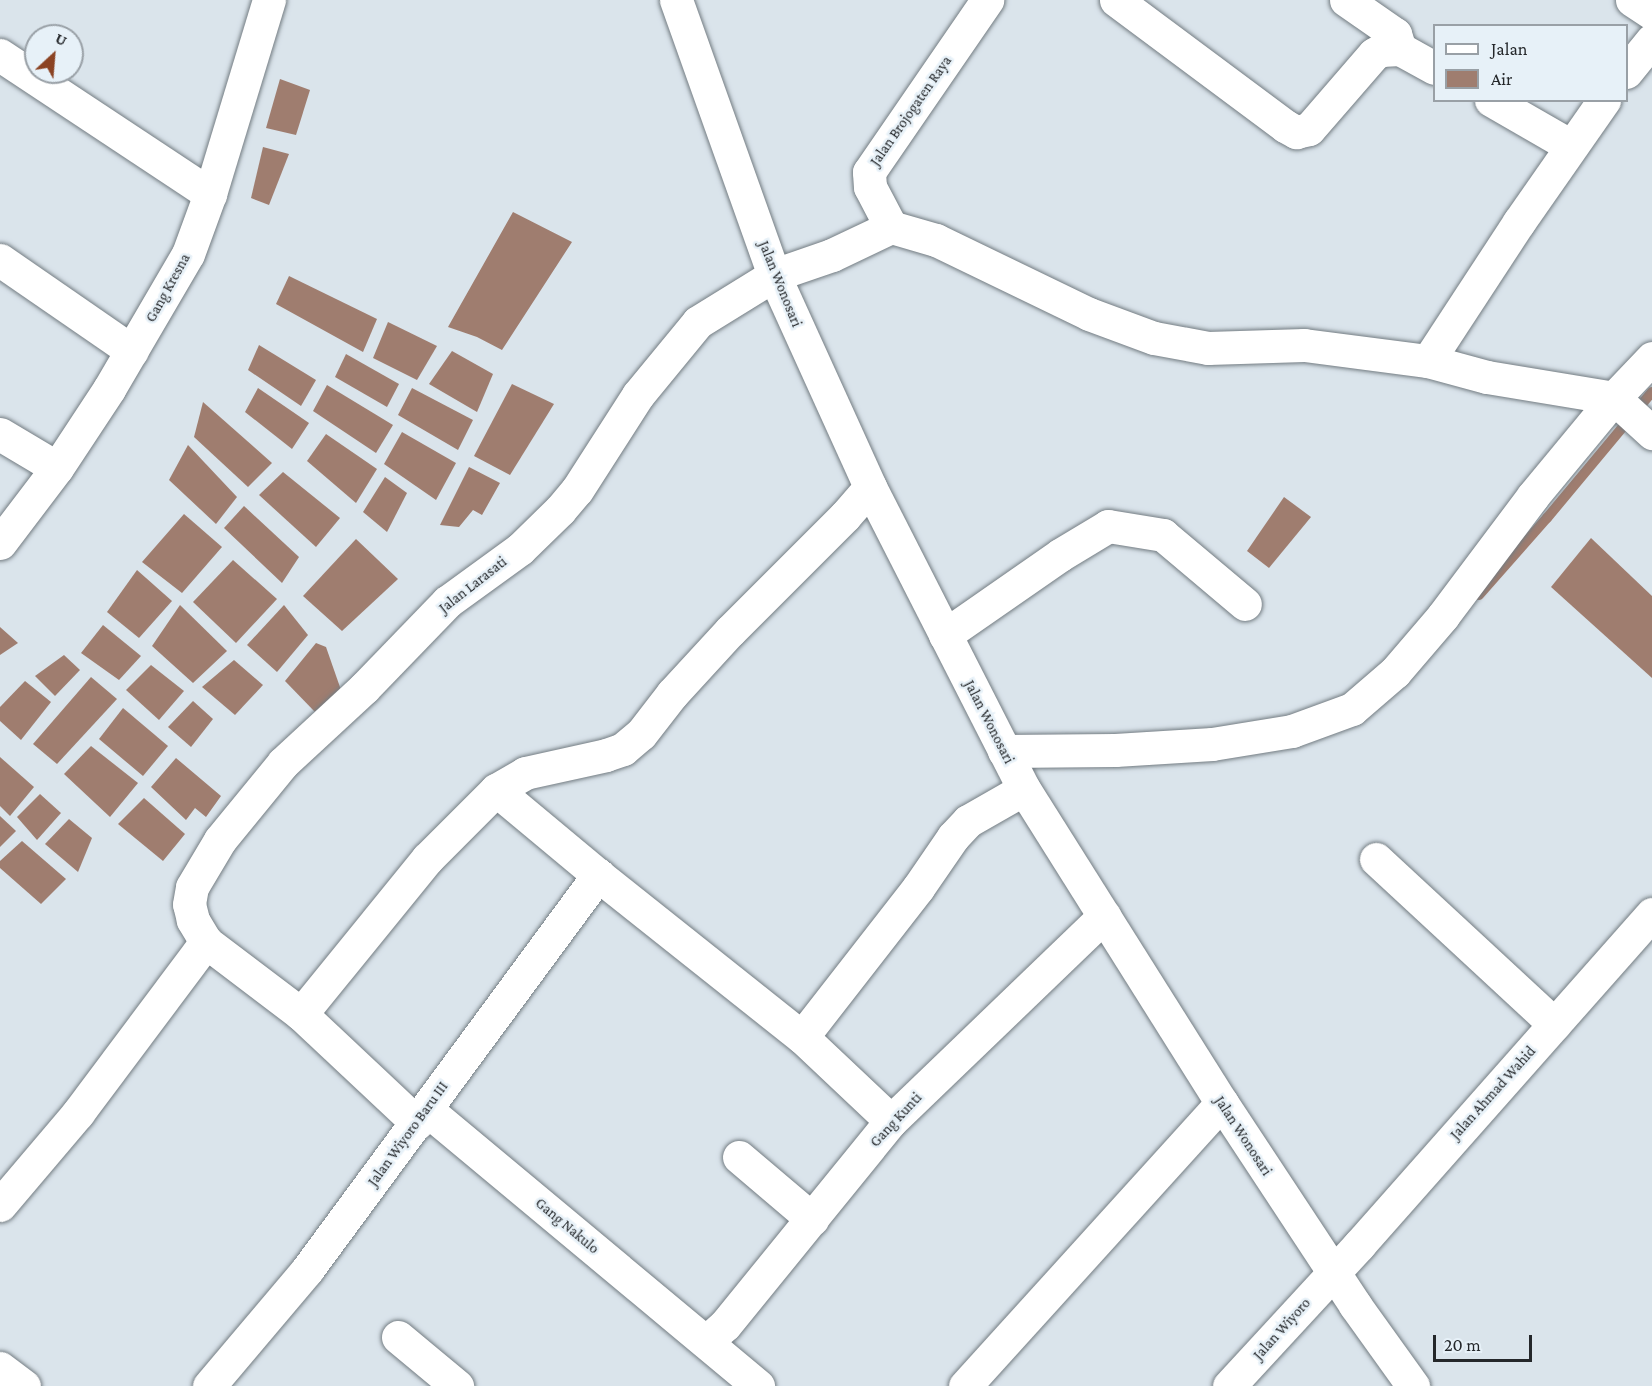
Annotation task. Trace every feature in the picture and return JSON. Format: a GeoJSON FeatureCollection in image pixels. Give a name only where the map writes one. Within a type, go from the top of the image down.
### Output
{"type":"FeatureCollection","features":[{"type":"Feature","properties":{"kind":"main road","name":"Gang Kresna"},"geometry":{"type":"LineString","coordinates":[[4,532],[57,468],[132,351],[188,254],[210,194],[269,0]]}},
{"type":"Feature","properties":{"kind":"main road","name":"Jalan Wonosari"},"geometry":{"type":"LineString","coordinates":[[676,0],[774,275],[870,487],[1024,789],[1222,1103],[1413,1386]]}},
{"type":"Feature","properties":{"kind":"main road","name":"Jalan Brojogaten Raya"},"geometry":{"type":"LineString","coordinates":[[891,226],[870,187],[869,172],[987,0]]}},
{"type":"Feature","properties":{"kind":"main road"},"geometry":{"type":"LineString","coordinates":[[1116,0],[1296,132],[1309,129],[1374,54],[1381,50],[1400,49],[1433,67]]}},
{"type":"Feature","properties":{"kind":"main road"},"geometry":{"type":"LineString","coordinates":[[1346,0],[1395,34],[1400,49]]}},
{"type":"Feature","properties":{"kind":"main road"},"geometry":{"type":"LineString","coordinates":[[1632,0],[1652,13]]}},
{"type":"Feature","properties":{"kind":"main road"},"geometry":{"type":"LineString","coordinates":[[1628,70],[1652,40]]}},
{"type":"Feature","properties":{"kind":"main road"},"geometry":{"type":"LineString","coordinates":[[0,55],[210,194]]}},
{"type":"Feature","properties":{"kind":"main road"},"geometry":{"type":"LineString","coordinates":[[1494,102],[1571,146]]}},
{"type":"Feature","properties":{"kind":"main road"},"geometry":{"type":"LineString","coordinates":[[1428,361],[1603,102]]}},
{"type":"Feature","properties":{"kind":"main road"},"geometry":{"type":"LineString","coordinates":[[891,226],[936,240],[1089,314],[1154,338],[1208,348],[1304,345],[1428,361],[1487,377],[1525,381],[1632,415]]}},
{"type":"Feature","properties":{"kind":"main road","name":"Jalan Larasati"},"geometry":{"type":"LineString","coordinates":[[206,942],[193,920],[189,904],[192,887],[220,840],[283,763],[364,688],[447,602],[520,549],[560,510],[577,490],[638,395],[698,322],[774,275],[832,255],[891,226]]}},
{"type":"Feature","properties":{"kind":"main road"},"geometry":{"type":"LineString","coordinates":[[0,260],[132,351]]}},
{"type":"Feature","properties":{"kind":"main road"},"geometry":{"type":"LineString","coordinates":[[1004,751],[1115,750],[1212,744],[1292,731],[1352,709],[1395,672],[1443,616],[1533,496],[1632,415],[1652,358]]}},
{"type":"Feature","properties":{"kind":"main road"},"geometry":{"type":"LineString","coordinates":[[0,434],[57,468]]}},
{"type":"Feature","properties":{"kind":"main road"},"geometry":{"type":"LineString","coordinates":[[301,1014],[427,859],[496,790],[525,773],[606,756],[623,749],[641,734],[672,694],[730,631],[870,487]]}},
{"type":"Feature","properties":{"kind":"main road"},"geometry":{"type":"LineString","coordinates":[[945,635],[1060,555],[1108,526],[1163,535],[1245,604]]}},
{"type":"Feature","properties":{"kind":"main road"},"geometry":{"type":"LineString","coordinates":[[801,1037],[918,888],[953,837],[968,821],[1024,789]]}},
{"type":"Feature","properties":{"kind":"main road"},"geometry":{"type":"LineString","coordinates":[[496,790],[598,875],[801,1037],[891,1122]]}},
{"type":"Feature","properties":{"kind":"main road"},"geometry":{"type":"LineString","coordinates":[[1376,859],[1554,1024]]}},
{"type":"Feature","properties":{"kind":"main road","name":"Jalan Wiyoro Baru III"},"geometry":{"type":"LineString","coordinates":[[208,1386],[307,1269],[422,1117],[598,875]]}},
{"type":"Feature","properties":{"kind":"main road","name":"Jalan Ahmad Wahid"},"geometry":{"type":"LineString","coordinates":[[1334,1271],[1652,914]]}},
{"type":"Feature","properties":{"kind":"main road","name":"Gang Kunti"},"geometry":{"type":"LineString","coordinates":[[707,1341],[725,1325],[891,1122],[1104,916]]}},
{"type":"Feature","properties":{"kind":"main road"},"geometry":{"type":"LineString","coordinates":[[0,1205],[78,1113],[206,942]]}},
{"type":"Feature","properties":{"kind":"main road","name":"Gang Nakulo"},"geometry":{"type":"LineString","coordinates":[[206,942],[301,1014],[422,1117],[707,1341],[758,1386]]}},
{"type":"Feature","properties":{"kind":"main road"},"geometry":{"type":"LineString","coordinates":[[965,1386],[1222,1103]]}},
{"type":"Feature","properties":{"kind":"main road"},"geometry":{"type":"LineString","coordinates":[[739,1157],[812,1219]]}},
{"type":"Feature","properties":{"kind":"main road","name":"Jalan Wiyoro"},"geometry":{"type":"LineString","coordinates":[[1229,1386],[1334,1271]]}},
{"type":"Feature","properties":{"kind":"main road"},"geometry":{"type":"LineString","coordinates":[[398,1337],[457,1386]]}},
{"type":"Feature","properties":{"kind":"main road"},"geometry":{"type":"LineString","coordinates":[[0,1368],[24,1386]]}},
{"type":"Feature","properties":{"kind":"water"},"geometry":{"type":"Polygon","coordinates":[[[280,79],[310,90],[296,135],[266,128],[280,79]]]}},
{"type":"Feature","properties":{"kind":"water"},"geometry":{"type":"Polygon","coordinates":[[[263,147],[289,154],[269,205],[251,198],[263,147]]]}},
{"type":"Feature","properties":{"kind":"water"},"geometry":{"type":"Polygon","coordinates":[[[513,212],[572,242],[502,350],[477,337],[448,327],[513,212]]]}},
{"type":"Feature","properties":{"kind":"water"},"geometry":{"type":"Polygon","coordinates":[[[289,276],[377,319],[363,352],[276,304],[289,276]]]}},
{"type":"Feature","properties":{"kind":"water"},"geometry":{"type":"Polygon","coordinates":[[[388,322],[437,346],[417,380],[373,358],[388,322]]]}},
{"type":"Feature","properties":{"kind":"water"},"geometry":{"type":"Polygon","coordinates":[[[259,345],[316,380],[301,406],[248,370],[259,345]]]}},
{"type":"Feature","properties":{"kind":"water"},"geometry":{"type":"Polygon","coordinates":[[[452,351],[493,374],[477,412],[429,384],[452,351]]]}},
{"type":"Feature","properties":{"kind":"water"},"geometry":{"type":"Polygon","coordinates":[[[346,354],[399,384],[387,407],[335,377],[346,354]]]}},
{"type":"Feature","properties":{"kind":"water"},"geometry":{"type":"Polygon","coordinates":[[[512,384],[554,404],[510,475],[474,456],[512,384]]]}},
{"type":"Feature","properties":{"kind":"water"},"geometry":{"type":"Polygon","coordinates":[[[327,385],[393,425],[376,453],[313,411],[327,385]]]}},
{"type":"Feature","properties":{"kind":"water"},"geometry":{"type":"Polygon","coordinates":[[[258,388],[309,423],[292,449],[245,412],[258,388]]]}},
{"type":"Feature","properties":{"kind":"water"},"geometry":{"type":"Polygon","coordinates":[[[412,388],[473,420],[458,450],[398,415],[412,388]]]}},
{"type":"Feature","properties":{"kind":"water"},"geometry":{"type":"Polygon","coordinates":[[[203,402],[272,463],[248,487],[194,437],[203,402]]]}},
{"type":"Feature","properties":{"kind":"water"},"geometry":{"type":"Polygon","coordinates":[[[402,432],[456,463],[436,500],[384,464],[402,432]]]}},
{"type":"Feature","properties":{"kind":"water"},"geometry":{"type":"Polygon","coordinates":[[[326,434],[377,469],[356,503],[307,461],[326,434]]]}},
{"type":"Feature","properties":{"kind":"water"},"geometry":{"type":"Polygon","coordinates":[[[188,445],[237,497],[216,524],[169,480],[188,445]]]}},
{"type":"Feature","properties":{"kind":"water"},"geometry":{"type":"Polygon","coordinates":[[[469,467],[500,483],[482,515],[473,510],[459,527],[440,525],[469,467]]]}},
{"type":"Feature","properties":{"kind":"water"},"geometry":{"type":"Polygon","coordinates":[[[283,472],[340,518],[316,547],[259,495],[283,472]]]}},
{"type":"Feature","properties":{"kind":"water"},"geometry":{"type":"Polygon","coordinates":[[[385,477],[407,493],[387,532],[363,512],[385,477]]]}},
{"type":"Feature","properties":{"kind":"water"},"geometry":{"type":"Polygon","coordinates":[[[1284,497],[1311,517],[1269,568],[1247,551],[1284,497]]]}},
{"type":"Feature","properties":{"kind":"water"},"geometry":{"type":"Polygon","coordinates":[[[244,506],[299,557],[282,583],[224,528],[244,506]]]}},
{"type":"Feature","properties":{"kind":"water"},"geometry":{"type":"Polygon","coordinates":[[[184,514],[222,547],[182,593],[142,562],[184,514]]]}},
{"type":"Feature","properties":{"kind":"water"},"geometry":{"type":"Polygon","coordinates":[[[1591,538],[1652,596],[1652,678],[1551,587],[1591,538]]]}},
{"type":"Feature","properties":{"kind":"water"},"geometry":{"type":"Polygon","coordinates":[[[356,539],[398,579],[342,631],[303,596],[356,539]]]}},
{"type":"Feature","properties":{"kind":"water"},"geometry":{"type":"Polygon","coordinates":[[[233,560],[277,599],[236,643],[193,602],[233,560]]]}},
{"type":"Feature","properties":{"kind":"water"},"geometry":{"type":"Polygon","coordinates":[[[137,570],[172,601],[139,638],[107,612],[137,570]]]}},
{"type":"Feature","properties":{"kind":"water"},"geometry":{"type":"Polygon","coordinates":[[[180,605],[227,651],[193,683],[152,646],[180,605]]]}},
{"type":"Feature","properties":{"kind":"water"},"geometry":{"type":"Polygon","coordinates":[[[284,605],[308,635],[277,672],[247,645],[284,605]]]}},
{"type":"Feature","properties":{"kind":"water"},"geometry":{"type":"Polygon","coordinates":[[[103,625],[141,656],[119,680],[81,653],[103,625]]]}},
{"type":"Feature","properties":{"kind":"water"},"geometry":{"type":"Polygon","coordinates":[[[0,627],[18,643],[0,655],[0,627]]]}},
{"type":"Feature","properties":{"kind":"water"},"geometry":{"type":"Polygon","coordinates":[[[316,643],[326,647],[341,690],[315,712],[285,681],[316,643]]]}},
{"type":"Feature","properties":{"kind":"water"},"geometry":{"type":"Polygon","coordinates":[[[64,655],[80,670],[55,696],[35,676],[64,655]]]}},
{"type":"Feature","properties":{"kind":"water"},"geometry":{"type":"Polygon","coordinates":[[[234,660],[263,685],[235,715],[202,687],[234,660]]]}},
{"type":"Feature","properties":{"kind":"water"},"geometry":{"type":"Polygon","coordinates":[[[151,665],[184,691],[159,720],[126,690],[151,665]]]}},
{"type":"Feature","properties":{"kind":"water"},"geometry":{"type":"Polygon","coordinates":[[[91,677],[117,699],[57,764],[33,744],[91,677]]]}},
{"type":"Feature","properties":{"kind":"water"},"geometry":{"type":"Polygon","coordinates":[[[25,681],[51,702],[21,740],[0,721],[0,707],[25,681]]]}},
{"type":"Feature","properties":{"kind":"water"},"geometry":{"type":"Polygon","coordinates":[[[193,701],[213,719],[191,747],[168,727],[193,701]]]}},
{"type":"Feature","properties":{"kind":"water"},"geometry":{"type":"Polygon","coordinates":[[[123,708],[168,746],[143,776],[99,739],[123,708]]]}},
{"type":"Feature","properties":{"kind":"water"},"geometry":{"type":"Polygon","coordinates":[[[91,746],[138,783],[110,817],[64,774],[91,746]]]}},
{"type":"Feature","properties":{"kind":"water"},"geometry":{"type":"Polygon","coordinates":[[[0,757],[34,787],[10,816],[0,806],[0,757]]]}},
{"type":"Feature","properties":{"kind":"water"},"geometry":{"type":"Polygon","coordinates":[[[176,758],[221,796],[206,817],[195,808],[186,820],[151,787],[176,758]]]}},
{"type":"Feature","properties":{"kind":"water"},"geometry":{"type":"Polygon","coordinates":[[[40,794],[61,813],[37,840],[17,817],[40,794]]]}},
{"type":"Feature","properties":{"kind":"water"},"geometry":{"type":"Polygon","coordinates":[[[144,798],[185,834],[163,861],[118,824],[144,798]]]}},
{"type":"Feature","properties":{"kind":"water"},"geometry":{"type":"Polygon","coordinates":[[[0,816],[16,831],[0,847],[0,816]]]}},
{"type":"Feature","properties":{"kind":"water"},"geometry":{"type":"Polygon","coordinates":[[[69,819],[92,838],[78,872],[45,844],[69,819]]]}},
{"type":"Feature","properties":{"kind":"water"},"geometry":{"type":"Polygon","coordinates":[[[22,841],[66,879],[41,904],[0,868],[0,861],[22,841]]]}},
{"type":"Feature","properties":{"kind":"waterway"},"geometry":{"type":"LineString","coordinates":[[1479,595],[1547,518],[1652,392]]}}]}
